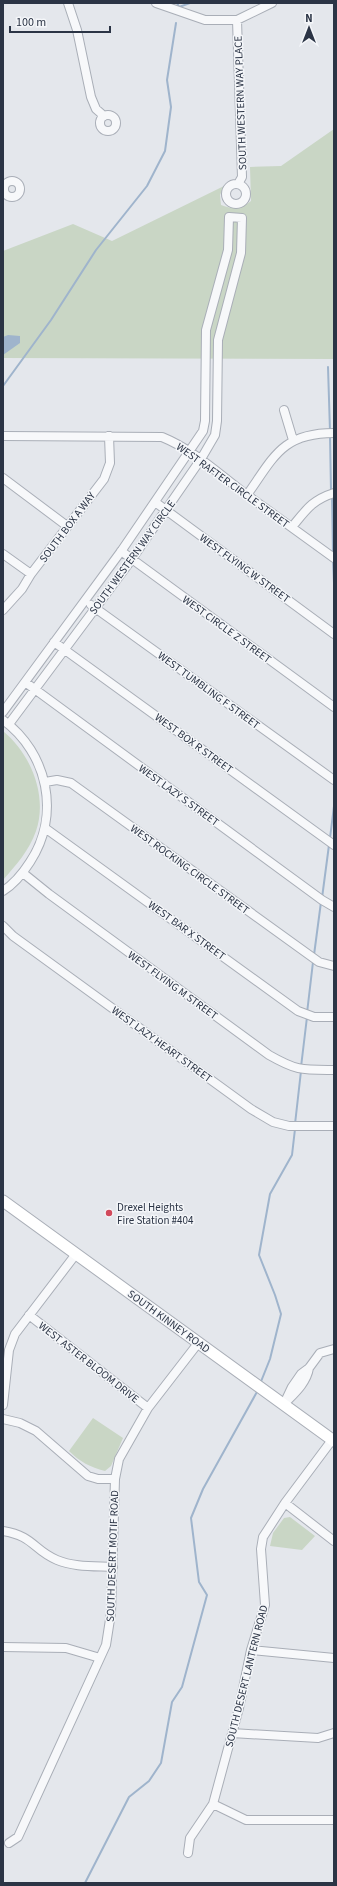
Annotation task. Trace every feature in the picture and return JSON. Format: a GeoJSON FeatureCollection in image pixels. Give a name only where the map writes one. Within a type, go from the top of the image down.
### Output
{"type":"FeatureCollection","features":[{"type":"Feature","properties":{"kind":"main road","name":"SOUTH KINNEY ROAD"},"geometry":{"type":"LineString","coordinates":[[3,1201],[333,1440]]}},
{"type":"Feature","properties":{"kind":"street"},"geometry":{"type":"LineString","coordinates":[[68,3],[77,30],[91,97],[96,109],[104,116]]}},
{"type":"Feature","properties":{"kind":"street"},"geometry":{"type":"LineString","coordinates":[[156,3],[205,20],[237,20],[272,3]]}},
{"type":"Feature","properties":{"kind":"street","name":"SOUTH WESTERN WAY PLACE"},"geometry":{"type":"LineString","coordinates":[[237,20],[242,177],[238,184]]}},
{"type":"Feature","properties":{"kind":"street","name":"SOUTH WESTERN WAY CIRCLE"},"geometry":{"type":"LineString","coordinates":[[3,712],[121,551],[203,431],[205,421],[204,374],[206,330],[221,280],[228,250],[229,218],[242,218],[241,253],[218,340],[217,420],[215,435],[201,460],[132,559],[94,607],[35,690],[6,722],[30,748],[40,767],[45,782],[47,805],[45,828],[37,852],[23,873],[3,891]]}},
{"type":"Feature","properties":{"kind":"street"},"geometry":{"type":"LineString","coordinates":[[221,280],[233,283]]}},
{"type":"Feature","properties":{"kind":"street"},"geometry":{"type":"LineString","coordinates":[[211,311],[224,315]]}},
{"type":"Feature","properties":{"kind":"street"},"geometry":{"type":"LineString","coordinates":[[204,374],[217,374]]}},
{"type":"Feature","properties":{"kind":"street"},"geometry":{"type":"LineString","coordinates":[[284,410],[293,440]]}},
{"type":"Feature","properties":{"kind":"street"},"geometry":{"type":"LineString","coordinates":[[247,495],[277,452],[293,440],[319,433],[334,433]]}},
{"type":"Feature","properties":{"kind":"street","name":"WEST RAFTER CIRCLE STREET"},"geometry":{"type":"LineString","coordinates":[[3,436],[162,437],[177,443],[190,452],[334,558]]}},
{"type":"Feature","properties":{"kind":"street","name":"SOUTH BOX A WAY"},"geometry":{"type":"LineString","coordinates":[[3,610],[22,589],[31,574],[104,479],[110,463],[109,436]]}},
{"type":"Feature","properties":{"kind":"street"},"geometry":{"type":"LineString","coordinates":[[3,478],[67,526]]}},
{"type":"Feature","properties":{"kind":"street"},"geometry":{"type":"LineString","coordinates":[[292,527],[309,506],[317,499],[334,493]]}},
{"type":"Feature","properties":{"kind":"street","name":"WEST FLYING W STREET"},"geometry":{"type":"LineString","coordinates":[[155,502],[334,634]]}},
{"type":"Feature","properties":{"kind":"street","name":"WEST CIRCLE Z STREET"},"geometry":{"type":"LineString","coordinates":[[121,551],[334,707]]}},
{"type":"Feature","properties":{"kind":"street"},"geometry":{"type":"LineString","coordinates":[[3,554],[31,574]]}},
{"type":"Feature","properties":{"kind":"street","name":"WEST TUMBLING F STREET"},"geometry":{"type":"LineString","coordinates":[[85,600],[334,780]]}},
{"type":"Feature","properties":{"kind":"street","name":"WEST BOX R STREET"},"geometry":{"type":"LineString","coordinates":[[54,642],[65,648],[334,845]]}},
{"type":"Feature","properties":{"kind":"street","name":"WEST LAZY S STREET"},"geometry":{"type":"LineString","coordinates":[[25,682],[322,900],[334,907]]}},
{"type":"Feature","properties":{"kind":"street","name":"WEST ROCKING CIRCLE STREET"},"geometry":{"type":"LineString","coordinates":[[45,782],[57,780],[71,783],[319,962],[334,966]]}},
{"type":"Feature","properties":{"kind":"street","name":"WEST BAR X STREET"},"geometry":{"type":"LineString","coordinates":[[45,828],[298,1011],[314,1017],[334,1017]]}},
{"type":"Feature","properties":{"kind":"street","name":"WEST FLYING M STREET"},"geometry":{"type":"LineString","coordinates":[[23,873],[49,894],[269,1055],[300,1070],[334,1070]]}},
{"type":"Feature","properties":{"kind":"street","name":"WEST LAZY HEART STREET"},"geometry":{"type":"LineString","coordinates":[[3,926],[13,936],[251,1109],[273,1122],[289,1126],[334,1126]]}},
{"type":"Feature","properties":{"kind":"street"},"geometry":{"type":"LineString","coordinates":[[3,1405],[8,1350],[15,1334],[76,1254]]}},
{"type":"Feature","properties":{"kind":"street","name":"WEST ASTER BLOOM DRIVE"},"geometry":{"type":"LineString","coordinates":[[29,1315],[148,1408]]}},
{"type":"Feature","properties":{"kind":"street","name":"SOUTH DESERT MOTIF ROAD"},"geometry":{"type":"LineString","coordinates":[[9,1843],[18,1837],[106,1645],[111,1613],[115,1479],[119,1459],[148,1408],[198,1342]]}},
{"type":"Feature","properties":{"kind":"street"},"geometry":{"type":"LineString","coordinates":[[284,1404],[301,1386],[320,1353],[334,1349]]}},
{"type":"Feature","properties":{"kind":"street"},"geometry":{"type":"LineString","coordinates":[[3,1419],[20,1423],[36,1431],[88,1476],[98,1479],[115,1479]]}},
{"type":"Feature","properties":{"kind":"street","name":"SOUTH DESERT LANTERN ROAD"},"geometry":{"type":"LineString","coordinates":[[188,1853],[190,1838],[213,1804],[232,1733],[250,1650],[264,1605],[261,1549],[263,1537],[285,1504],[333,1440]]}},
{"type":"Feature","properties":{"kind":"street"},"geometry":{"type":"LineString","coordinates":[[285,1504],[334,1541]]}},
{"type":"Feature","properties":{"kind":"street"},"geometry":{"type":"LineString","coordinates":[[3,1531],[20,1534],[48,1556],[63,1562],[113,1567]]}},
{"type":"Feature","properties":{"kind":"street"},"geometry":{"type":"LineString","coordinates":[[3,1647],[66,1648],[100,1658]]}},
{"type":"Feature","properties":{"kind":"street"},"geometry":{"type":"LineString","coordinates":[[250,1650],[334,1658]]}},
{"type":"Feature","properties":{"kind":"street"},"geometry":{"type":"LineString","coordinates":[[232,1733],[318,1738],[334,1733]]}},
{"type":"Feature","properties":{"kind":"street"},"geometry":{"type":"LineString","coordinates":[[213,1804],[246,1820],[334,1820]]}},
{"type":"Feature","properties":{"kind":"green space"},"geometry":{"type":"Polygon","coordinates":[[[334,129],[334,359],[3,358],[3,251],[73,224],[112,241],[224,186],[220,195],[221,205],[230,208],[244,206],[251,201],[250,167],[281,166],[334,129]]]}},
{"type":"Feature","properties":{"kind":"green space"},"geometry":{"type":"Polygon","coordinates":[[[3,731],[22,751],[29,764],[38,790],[40,804],[36,831],[30,845],[3,880],[3,731]]]}},
{"type":"Feature","properties":{"kind":"green space"},"geometry":{"type":"Polygon","coordinates":[[[93,1418],[123,1438],[111,1466],[105,1471],[86,1464],[69,1451],[93,1418]]]}},
{"type":"Feature","properties":{"kind":"green space"},"geometry":{"type":"Polygon","coordinates":[[[290,1517],[315,1536],[302,1550],[270,1546],[273,1533],[284,1518],[290,1517]]]}},
{"type":"Feature","properties":{"kind":"water"},"geometry":{"type":"Polygon","coordinates":[[[8,335],[20,336],[20,343],[3,355],[3,337],[8,335]]]}},
{"type":"Feature","properties":{"kind":"waterway"},"geometry":{"type":"LineString","coordinates":[[177,3],[179,7],[190,3]]}},
{"type":"Feature","properties":{"kind":"waterway"},"geometry":{"type":"LineString","coordinates":[[3,386],[51,320],[96,250],[147,186],[165,151],[171,107],[167,80],[176,23]]}},
{"type":"Feature","properties":{"kind":"waterway"},"geometry":{"type":"LineString","coordinates":[[328,367],[330,431]]}},
{"type":"Feature","properties":{"kind":"waterway"},"geometry":{"type":"LineString","coordinates":[[330,436],[331,491]]}},
{"type":"Feature","properties":{"kind":"waterway"},"geometry":{"type":"LineString","coordinates":[[332,496],[333,553]]}},
{"type":"Feature","properties":{"kind":"waterway"},"geometry":{"type":"LineString","coordinates":[[333,560],[334,583]]}},
{"type":"Feature","properties":{"kind":"waterway"},"geometry":{"type":"LineString","coordinates":[[330,838],[334,806]]}},
{"type":"Feature","properties":{"kind":"waterway"},"geometry":{"type":"LineString","coordinates":[[322,898],[329,845]]}},
{"type":"Feature","properties":{"kind":"waterway"},"geometry":{"type":"LineString","coordinates":[[314,955],[321,902]]}},
{"type":"Feature","properties":{"kind":"waterway"},"geometry":{"type":"LineString","coordinates":[[307,1013],[313,962]]}},
{"type":"Feature","properties":{"kind":"waterway"},"geometry":{"type":"LineString","coordinates":[[301,1067],[307,1017]]}},
{"type":"Feature","properties":{"kind":"waterway"},"geometry":{"type":"LineString","coordinates":[[295,1124],[301,1071]]}},
{"type":"Feature","properties":{"kind":"waterway"},"geometry":{"type":"LineString","coordinates":[[260,1384],[270,1359],[281,1314],[259,1255],[270,1194],[292,1155],[295,1129]]}},
{"type":"Feature","properties":{"kind":"waterway"},"geometry":{"type":"LineString","coordinates":[[85,1883],[129,1797],[149,1781],[161,1763],[172,1702],[182,1687],[207,1595],[199,1582],[191,1518],[203,1489],[258,1390]]}},
{"type":"Feature","properties":{"kind":"place","name":"Drexel Heights Fire Station #404"},"geometry":{"type":"Point","coordinates":[109,1213]}}]}
